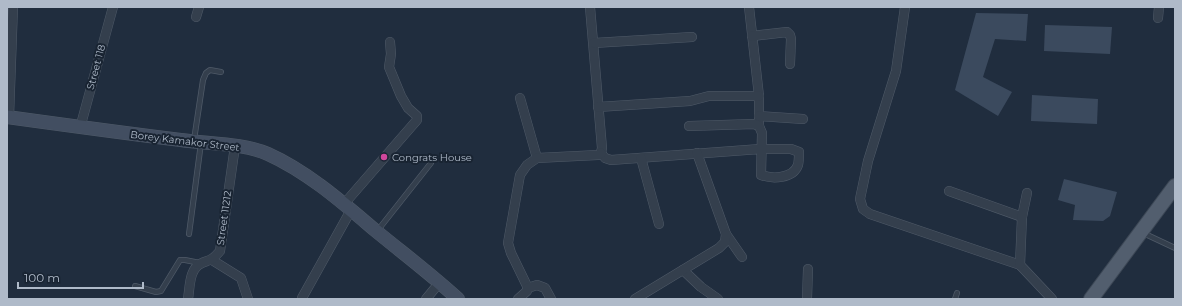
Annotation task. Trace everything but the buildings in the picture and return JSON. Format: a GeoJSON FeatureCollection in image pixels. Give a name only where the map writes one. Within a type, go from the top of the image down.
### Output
{"type":"FeatureCollection","features":[{"type":"Feature","properties":{"kind":"main road","name":"Borey Kamakor Street"},"geometry":{"type":"LineString","coordinates":[[8,117],[80,128],[235,146],[267,154],[296,168],[348,207],[440,282],[458,299]]}},
{"type":"Feature","properties":{"kind":"main road"},"geometry":{"type":"LineString","coordinates":[[1091,299],[1175,186]]}},
{"type":"Feature","properties":{"kind":"street"},"geometry":{"type":"LineString","coordinates":[[8,117],[10,35],[14,7]]}},
{"type":"Feature","properties":{"kind":"street","name":"Street 118"},"geometry":{"type":"LineString","coordinates":[[80,128],[113,7]]}},
{"type":"Feature","properties":{"kind":"street"},"geometry":{"type":"LineString","coordinates":[[196,17],[198,7]]}},
{"type":"Feature","properties":{"kind":"street"},"geometry":{"type":"LineString","coordinates":[[590,7],[602,148],[601,153],[605,158],[610,160],[760,149],[791,149],[799,152],[798,166],[791,174],[783,177],[767,177],[761,174],[760,149],[762,133],[758,126],[759,96],[749,7]]}},
{"type":"Feature","properties":{"kind":"street"},"geometry":{"type":"LineString","coordinates":[[905,7],[896,71],[868,161],[860,199],[862,209],[870,214],[1020,265],[1052,299]]}},
{"type":"Feature","properties":{"kind":"street"},"geometry":{"type":"LineString","coordinates":[[1158,18],[1159,7]]}},
{"type":"Feature","properties":{"kind":"street"},"geometry":{"type":"LineString","coordinates":[[752,36],[787,32],[791,39],[790,64]]}},
{"type":"Feature","properties":{"kind":"street"},"geometry":{"type":"LineString","coordinates":[[594,43],[692,37]]}},
{"type":"Feature","properties":{"kind":"street"},"geometry":{"type":"LineString","coordinates":[[302,298],[348,207],[417,120],[417,116],[408,108],[401,96],[389,67],[391,54],[390,42]]}},
{"type":"Feature","properties":{"kind":"street"},"geometry":{"type":"LineString","coordinates":[[598,107],[690,101],[709,96],[759,96]]}},
{"type":"Feature","properties":{"kind":"street"},"geometry":{"type":"LineString","coordinates":[[520,98],[537,158]]}},
{"type":"Feature","properties":{"kind":"street"},"geometry":{"type":"LineString","coordinates":[[759,116],[803,119]]}},
{"type":"Feature","properties":{"kind":"street"},"geometry":{"type":"LineString","coordinates":[[689,126],[754,124],[758,126]]}},
{"type":"Feature","properties":{"kind":"street","name":"Street 11212"},"geometry":{"type":"LineString","coordinates":[[212,260],[220,251],[235,146]]}},
{"type":"Feature","properties":{"kind":"street"},"geometry":{"type":"LineString","coordinates":[[528,288],[511,253],[508,243],[520,175],[527,165],[537,158],[598,155],[601,153]]}},
{"type":"Feature","properties":{"kind":"street"},"geometry":{"type":"LineString","coordinates":[[697,154],[726,234],[742,257]]}},
{"type":"Feature","properties":{"kind":"street"},"geometry":{"type":"LineString","coordinates":[[641,158],[659,224]]}},
{"type":"Feature","properties":{"kind":"street"},"geometry":{"type":"LineString","coordinates":[[949,191],[1022,217]]}},
{"type":"Feature","properties":{"kind":"street"},"geometry":{"type":"LineString","coordinates":[[1020,265],[1022,217],[1027,193]]}},
{"type":"Feature","properties":{"kind":"street"},"geometry":{"type":"LineString","coordinates":[[635,299],[719,248],[725,242],[726,234]]}},
{"type":"Feature","properties":{"kind":"street"},"geometry":{"type":"LineString","coordinates":[[188,299],[193,270],[200,263],[212,260],[240,278],[248,299]]}},
{"type":"Feature","properties":{"kind":"street"},"geometry":{"type":"LineString","coordinates":[[807,299],[808,269]]}},
{"type":"Feature","properties":{"kind":"street"},"geometry":{"type":"LineString","coordinates":[[684,270],[701,287],[718,299]]}},
{"type":"Feature","properties":{"kind":"street"},"geometry":{"type":"LineString","coordinates":[[426,299],[440,282]]}},
{"type":"Feature","properties":{"kind":"street"},"geometry":{"type":"LineString","coordinates":[[518,299],[527,291],[528,288],[537,285],[545,288],[551,299]]}},
{"type":"Feature","properties":{"kind":"lane"},"geometry":{"type":"LineString","coordinates":[[189,234],[203,80],[206,73],[210,70],[221,72]]}},
{"type":"Feature","properties":{"kind":"lane"},"geometry":{"type":"LineString","coordinates":[[377,232],[432,163]]}},
{"type":"Feature","properties":{"kind":"lane"},"geometry":{"type":"LineString","coordinates":[[1141,232],[1175,248]]}},
{"type":"Feature","properties":{"kind":"lane"},"geometry":{"type":"LineString","coordinates":[[135,286],[156,292],[161,291],[180,260],[200,263]]}},
{"type":"Feature","properties":{"kind":"lane"},"geometry":{"type":"LineString","coordinates":[[955,299],[957,293]]}},
{"type":"Feature","properties":{"kind":"place","name":"Congrats House"},"geometry":{"type":"Point","coordinates":[384,157]}}]}
